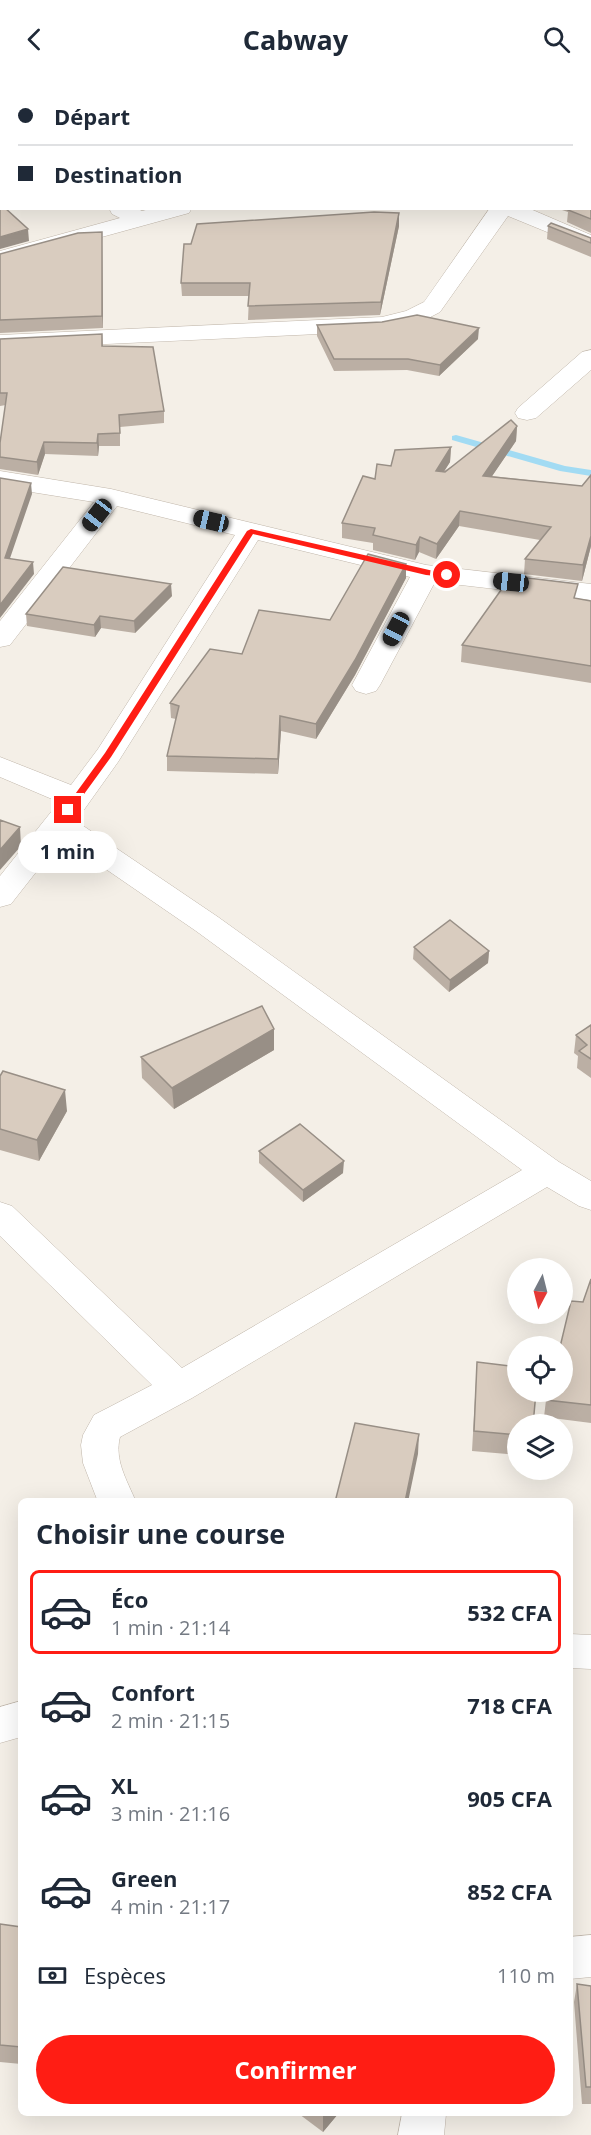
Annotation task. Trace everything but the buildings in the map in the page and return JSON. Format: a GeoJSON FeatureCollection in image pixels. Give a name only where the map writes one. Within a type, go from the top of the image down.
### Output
{"type":"FeatureCollection","features":[{"type":"Feature","properties":{"kind":"street"},"geometry":{"type":"LineString","coordinates":[[124,210],[140,219]]}},
{"type":"Feature","properties":{"kind":"street"},"geometry":{"type":"LineString","coordinates":[[0,258],[174,210]]}},
{"type":"Feature","properties":{"kind":"street"},"geometry":{"type":"LineString","coordinates":[[0,342],[406,321],[421,315],[432,307],[501,210]]}},
{"type":"Feature","properties":{"kind":"street"},"geometry":{"type":"LineString","coordinates":[[513,210],[591,243]]}},
{"type":"Feature","properties":{"kind":"street"},"geometry":{"type":"LineString","coordinates":[[527,413],[591,357]]}},
{"type":"Feature","properties":{"kind":"street"},"geometry":{"type":"LineString","coordinates":[[0,479],[111,497],[426,573],[591,592]]}},
{"type":"Feature","properties":{"kind":"street"},"geometry":{"type":"LineString","coordinates":[[0,639],[111,497]]}},
{"type":"Feature","properties":{"kind":"street"},"geometry":{"type":"LineString","coordinates":[[0,897],[108,755],[251,531]]}},
{"type":"Feature","properties":{"kind":"street"},"geometry":{"type":"LineString","coordinates":[[366,685],[426,573]]}},
{"type":"Feature","properties":{"kind":"street"},"geometry":{"type":"LineString","coordinates":[[0,766],[68,810],[207,924],[547,1171],[591,1197]]}},
{"type":"Feature","properties":{"kind":"street"},"geometry":{"type":"LineString","coordinates":[[115,1498],[97,1446],[100,1435],[107,1426],[179,1388],[547,1171]]}},
{"type":"Feature","properties":{"kind":"street"},"geometry":{"type":"LineString","coordinates":[[0,1215],[179,1388]]}},
{"type":"Feature","properties":{"kind":"street"},"geometry":{"type":"LineString","coordinates":[[573,1651],[591,1652]]}},
{"type":"Feature","properties":{"kind":"street"},"geometry":{"type":"LineString","coordinates":[[0,1725],[18,1720]]}},
{"type":"Feature","properties":{"kind":"street"},"geometry":{"type":"LineString","coordinates":[[573,1958],[591,1956]]}},
{"type":"Feature","properties":{"kind":"street"},"geometry":{"type":"LineString","coordinates":[[421,2135],[424,2116]]}},
{"type":"Feature","properties":{"kind":"waterway"},"geometry":{"type":"LineString","coordinates":[[456,438],[564,469],[591,473]]}},
{"type":"Feature","properties":{"kind":"route"},"geometry":{"type":"LineString","coordinates":[[68,810],[108,755],[251,531],[426,573],[447,575]]}}]}
